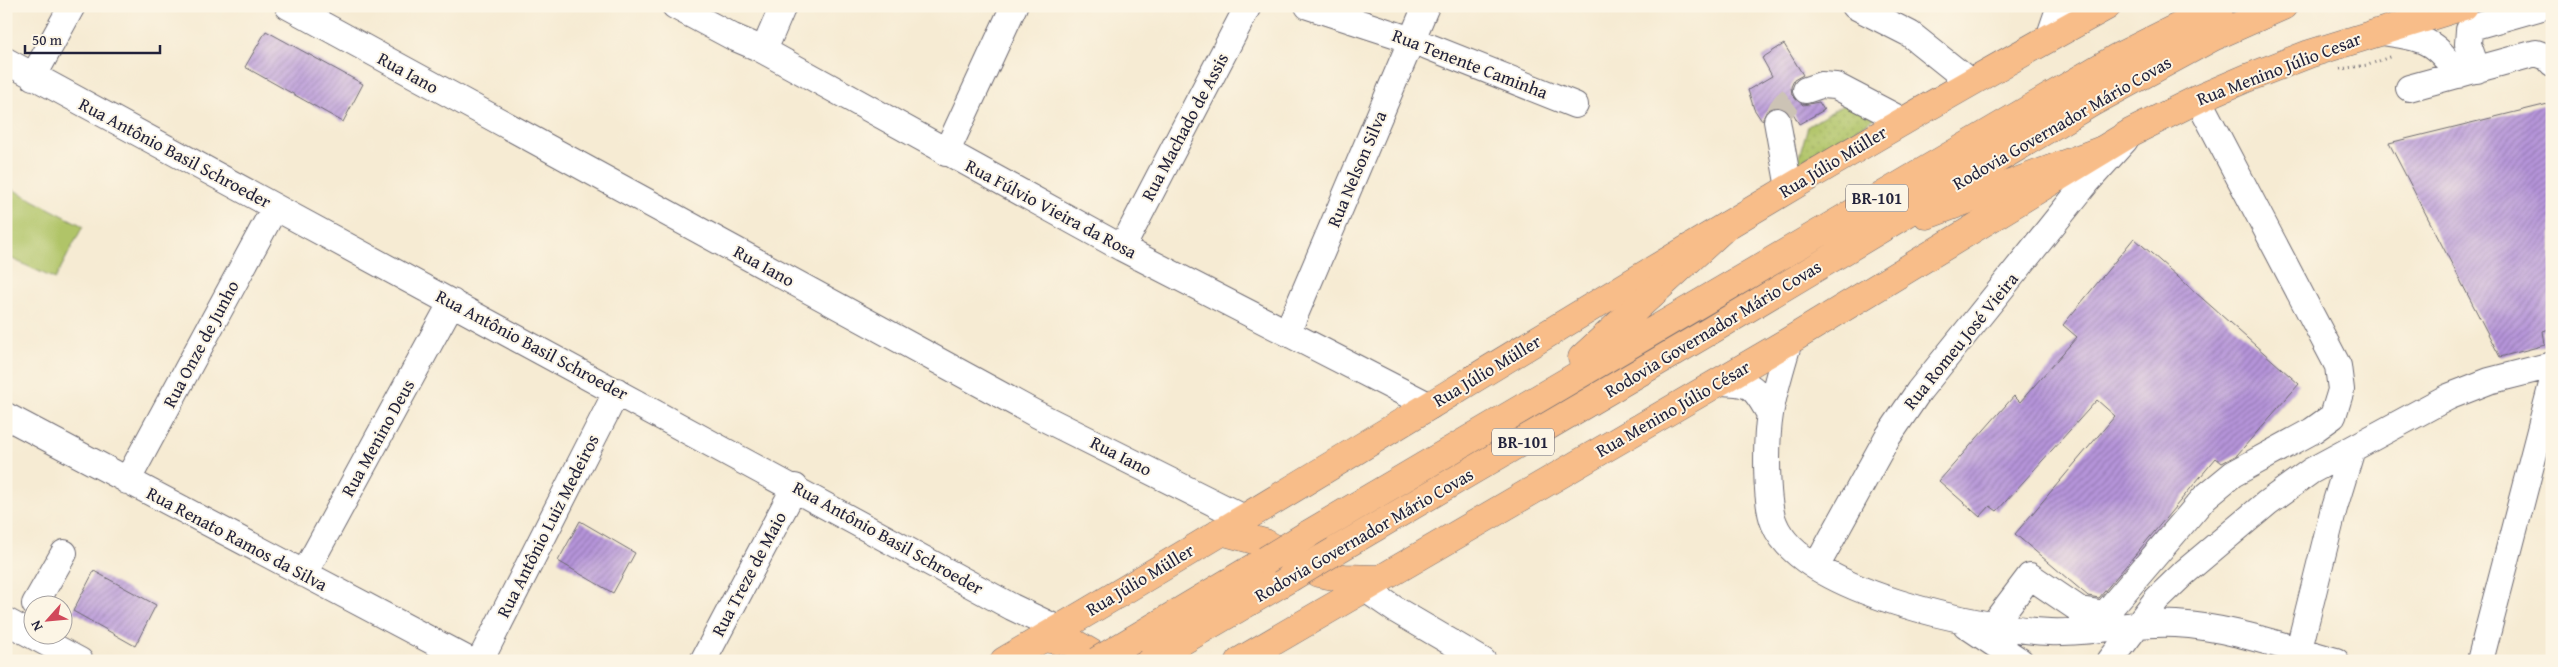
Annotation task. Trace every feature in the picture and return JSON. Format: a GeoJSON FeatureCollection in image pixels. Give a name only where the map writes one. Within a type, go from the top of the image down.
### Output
{"type":"FeatureCollection","features":[{"type":"Feature","properties":{"kind":"main road","name":"Rua Júlio Müller"},"geometry":{"type":"LineString","coordinates":[[1004,661],[1789,188],[1970,82],[2107,6]]}},
{"type":"Feature","properties":{"kind":"main road","name":"Rodovia Governador Mário Covas"},"geometry":{"type":"LineString","coordinates":[[1148,651],[1265,552],[1307,535],[2116,58],[2220,6]]}},
{"type":"Feature","properties":{"kind":"main road","name":"Rodovia Governador Mário Covas"},"geometry":{"type":"LineString","coordinates":[[1089,654],[1148,651],[1290,578],[1710,332],[2134,78],[2213,38],[2283,6]]}},
{"type":"Feature","properties":{"kind":"main road","name":"Rua Menino Júlio Cesar"},"geometry":{"type":"LineString","coordinates":[[2102,150],[2132,132],[2198,98],[2309,54],[2464,6]]}},
{"type":"Feature","properties":{"kind":"main road"},"geometry":{"type":"LineString","coordinates":[[1863,239],[2102,150]]}},
{"type":"Feature","properties":{"kind":"main road","name":"Rua Menino Júlio César"},"geometry":{"type":"LineString","coordinates":[[1240,661],[1371,583],[1720,382],[2102,150]]}},
{"type":"Feature","properties":{"kind":"main road"},"geometry":{"type":"LineString","coordinates":[[1538,398],[1726,226]]}},
{"type":"Feature","properties":{"kind":"main road","name":"Rua Iano"},"geometry":{"type":"LineString","coordinates":[[1241,519],[1265,552],[1318,573],[1371,583]]}},
{"type":"Feature","properties":{"kind":"main road"},"geometry":{"type":"LineString","coordinates":[[1241,519],[1260,533],[1265,552]]}},
{"type":"Feature","properties":{"kind":"main road"},"geometry":{"type":"LineString","coordinates":[[1318,573],[1326,591],[1326,610]]}},
{"type":"Feature","properties":{"kind":"main road","name":"Rua Antônio Basil Schroeder"},"geometry":{"type":"LineString","coordinates":[[1059,628],[1058,639],[1105,661]]}},
{"type":"Feature","properties":{"kind":"street"},"geometry":{"type":"LineString","coordinates":[[33,77],[72,6]]}},
{"type":"Feature","properties":{"kind":"street","name":"Rua Iano"},"geometry":{"type":"LineString","coordinates":[[288,6],[1034,413],[1241,519]]}},
{"type":"Feature","properties":{"kind":"street","name":"Rua Fúlvio Vieira da Rosa"},"geometry":{"type":"LineString","coordinates":[[675,6],[733,37],[764,50],[946,153],[1122,248],[1288,331],[1430,406]]}},
{"type":"Feature","properties":{"kind":"street"},"geometry":{"type":"LineString","coordinates":[[764,50],[783,6]]}},
{"type":"Feature","properties":{"kind":"street"},"geometry":{"type":"LineString","coordinates":[[946,153],[1014,6]]}},
{"type":"Feature","properties":{"kind":"street","name":"Rua Machado de Assis"},"geometry":{"type":"LineString","coordinates":[[1122,248],[1248,6]]}},
{"type":"Feature","properties":{"kind":"street","name":"Rua Tenente Caminha"},"geometry":{"type":"LineString","coordinates":[[1308,6],[1412,40],[1574,105]]}},
{"type":"Feature","properties":{"kind":"street","name":"Rua Nelson Silva"},"geometry":{"type":"LineString","coordinates":[[1288,331],[1426,6]]}},
{"type":"Feature","properties":{"kind":"street"},"geometry":{"type":"LineString","coordinates":[[1856,6],[1910,34],[1970,82]]}},
{"type":"Feature","properties":{"kind":"street"},"geometry":{"type":"LineString","coordinates":[[2049,38],[2060,6]]}},
{"type":"Feature","properties":{"kind":"street"},"geometry":{"type":"LineString","coordinates":[[2468,72],[2469,30],[2475,26],[2545,6]]}},
{"type":"Feature","properties":{"kind":"street"},"geometry":{"type":"LineString","coordinates":[[2382,32],[2424,40],[2468,72]]}},
{"type":"Feature","properties":{"kind":"street"},"geometry":{"type":"LineString","coordinates":[[2409,88],[2536,53],[2547,57],[2552,63]]}},
{"type":"Feature","properties":{"kind":"street","name":"Rua Antônio Basil Schroeder"},"geometry":{"type":"LineString","coordinates":[[6,61],[795,487],[1012,607],[1059,628]]}},
{"type":"Feature","properties":{"kind":"street"},"geometry":{"type":"LineString","coordinates":[[1806,90],[1821,85],[1836,86],[1903,121]]}},
{"type":"Feature","properties":{"kind":"street"},"geometry":{"type":"LineString","coordinates":[[1993,625],[2030,576],[2080,610],[2106,614],[2205,497],[2233,474],[2312,432],[2333,416],[2342,390],[2338,366],[2198,98]]}},
{"type":"Feature","properties":{"kind":"street"},"geometry":{"type":"LineString","coordinates":[[1777,122],[1789,188]]}},
{"type":"Feature","properties":{"kind":"street","name":"Rua Romeu José Vieira"},"geometry":{"type":"LineString","coordinates":[[1816,567],[1887,438],[1919,391],[2087,182],[2132,132]]}},
{"type":"Feature","properties":{"kind":"street","name":"Rua Onze de Junho"},"geometry":{"type":"LineString","coordinates":[[127,481],[276,207]]}},
{"type":"Feature","properties":{"kind":"street","name":"Rua Menino Deus"},"geometry":{"type":"LineString","coordinates":[[304,574],[452,302]]}},
{"type":"Feature","properties":{"kind":"street"},"geometry":{"type":"LineString","coordinates":[[1789,341],[1770,414],[1770,512],[1784,542],[1793,552],[1816,567],[1863,590],[1959,621],[2051,632],[2156,623],[2198,626],[2297,656],[2336,661]]}},
{"type":"Feature","properties":{"kind":"street"},"geometry":{"type":"LineString","coordinates":[[2110,661],[2157,599],[2185,572],[2267,503],[2310,471],[2448,397],[2488,381],[2552,365]]}},
{"type":"Feature","properties":{"kind":"street"},"geometry":{"type":"LineString","coordinates":[[1720,382],[1748,385],[1755,390],[1770,414]]}},
{"type":"Feature","properties":{"kind":"street"},"geometry":{"type":"LineString","coordinates":[[2480,661],[2552,384]]}},
{"type":"Feature","properties":{"kind":"street","name":"Rua Antônio Luiz Medeiros"},"geometry":{"type":"LineString","coordinates":[[480,661],[617,391]]}},
{"type":"Feature","properties":{"kind":"street","name":"Rua Renato Ramos da Silva"},"geometry":{"type":"LineString","coordinates":[[6,416],[470,661]]}},
{"type":"Feature","properties":{"kind":"street"},"geometry":{"type":"LineString","coordinates":[[2297,656],[2334,508],[2352,449]]}},
{"type":"Feature","properties":{"kind":"street","name":"Rua Treze de Maio"},"geometry":{"type":"LineString","coordinates":[[703,661],[795,487]]}},
{"type":"Feature","properties":{"kind":"street"},"geometry":{"type":"LineString","coordinates":[[41,594],[64,552]]}},
{"type":"Feature","properties":{"kind":"street"},"geometry":{"type":"LineString","coordinates":[[1371,583],[1396,610],[1483,661]]}},
{"type":"Feature","properties":{"kind":"street"},"geometry":{"type":"LineString","coordinates":[[20,620],[80,661]]}},
{"type":"Feature","properties":{"kind":"street"},"geometry":{"type":"LineString","coordinates":[[1959,621],[2020,661]]}},
{"type":"Feature","properties":{"kind":"path"},"geometry":{"type":"LineString","coordinates":[[2332,71],[2368,65],[2400,54]]}},
{"type":"Feature","properties":{"kind":"green space"},"geometry":{"type":"Polygon","coordinates":[[[1853,99],[1880,115],[1797,164],[1808,126],[1853,99]]]}},
{"type":"Feature","properties":{"kind":"green space"},"geometry":{"type":"Polygon","coordinates":[[[6,186],[83,226],[55,279],[6,256],[6,186]]]}},
{"type":"Feature","properties":{"kind":"building"},"geometry":{"type":"Polygon","coordinates":[[[266,31],[363,84],[343,122],[245,67],[266,31]]]}},
{"type":"Feature","properties":{"kind":"building"},"geometry":{"type":"Polygon","coordinates":[[[1784,44],[1803,75],[1794,80],[1791,87],[1792,95],[1803,105],[1819,102],[1824,110],[1799,124],[1793,113],[1790,115],[1783,107],[1775,106],[1767,110],[1762,121],[1754,109],[1748,90],[1772,76],[1762,58],[1784,44]]]}},
{"type":"Feature","properties":{"kind":"building"},"geometry":{"type":"Polygon","coordinates":[[[2552,103],[2552,328],[2543,331],[2545,345],[2500,357],[2389,143],[2552,103]]]}},
{"type":"Feature","properties":{"kind":"building"},"geometry":{"type":"Polygon","coordinates":[[[2134,238],[2299,384],[2237,455],[2222,463],[2216,458],[2099,598],[2088,596],[2015,534],[2115,416],[2097,400],[1997,511],[1990,506],[1980,517],[1939,481],[2014,396],[2020,402],[2077,337],[2063,325],[2134,238]]]}},
{"type":"Feature","properties":{"kind":"building"},"geometry":{"type":"Polygon","coordinates":[[[580,521],[635,553],[613,593],[558,561],[580,521]]]}},
{"type":"Feature","properties":{"kind":"building"},"geometry":{"type":"Polygon","coordinates":[[[94,571],[156,605],[135,646],[73,611],[94,571]]]}},
{"type":"Feature","properties":{"kind":"tunnel"},"geometry":{"type":"LineString","coordinates":[[1777,121],[1784,106],[1791,99],[1806,90]]}}]}
